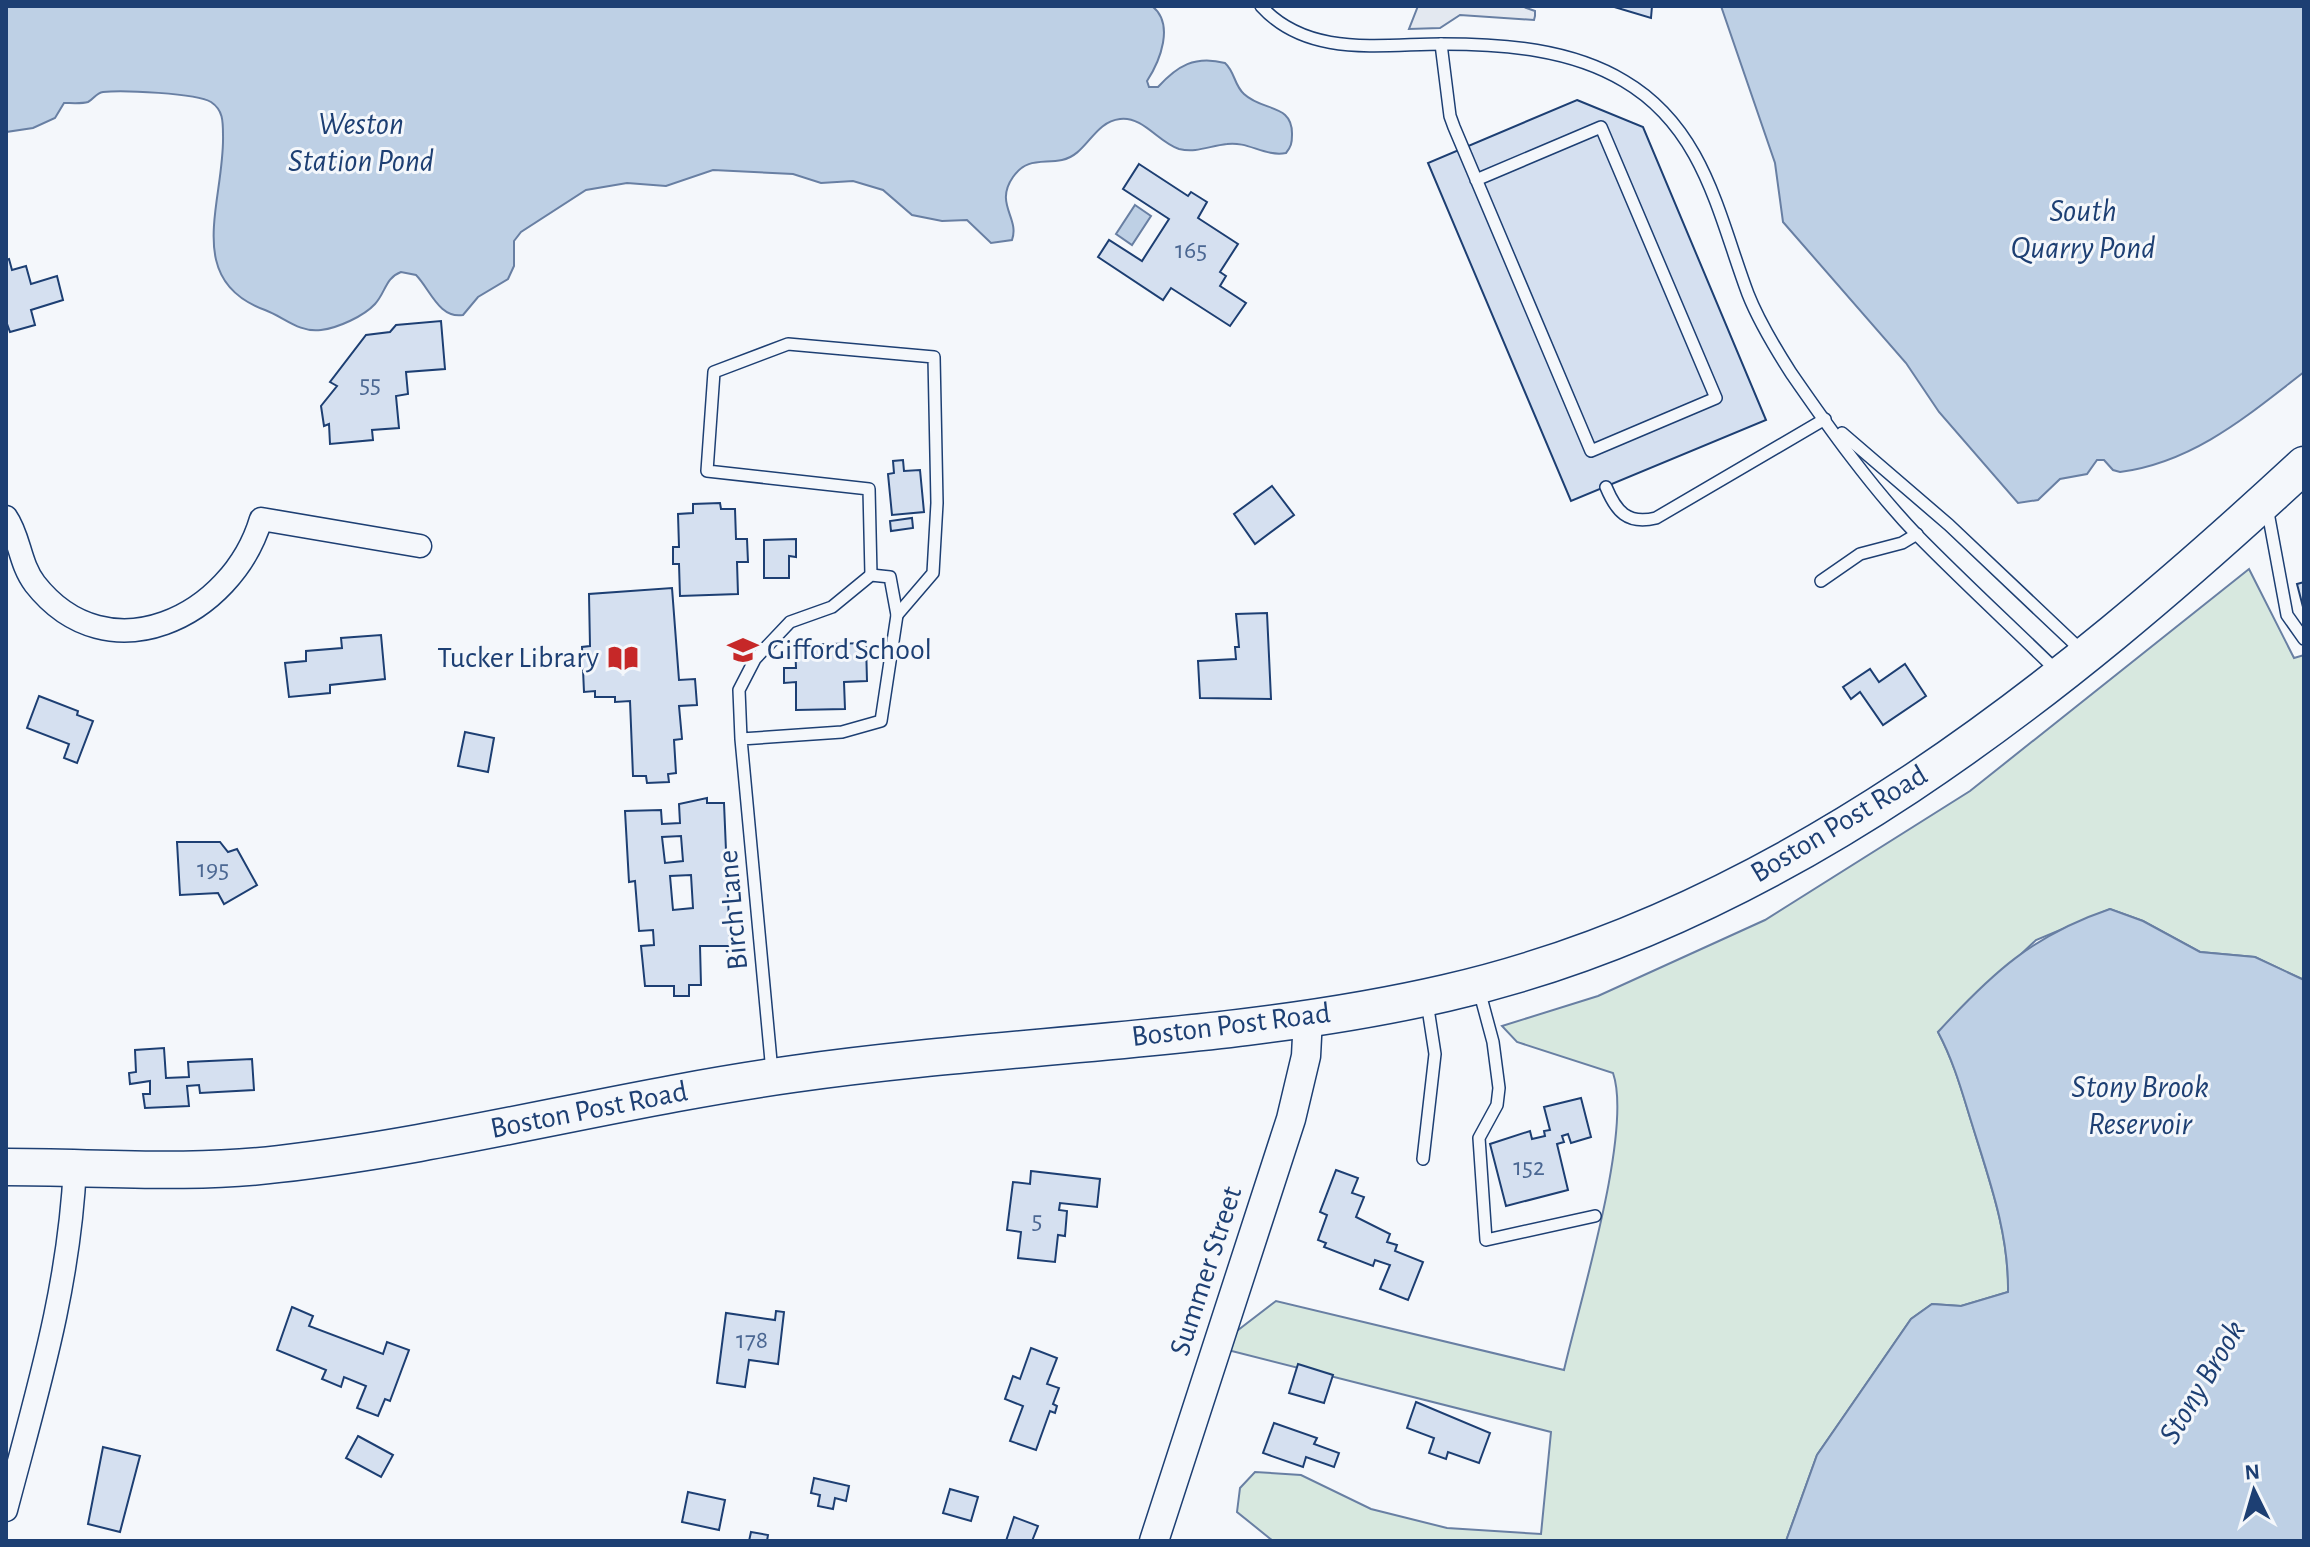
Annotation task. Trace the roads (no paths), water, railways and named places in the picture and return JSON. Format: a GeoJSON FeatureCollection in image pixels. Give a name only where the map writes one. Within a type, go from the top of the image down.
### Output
{"type":"FeatureCollection","features":[{"type":"Feature","properties":{"kind":"main road","name":"Boston Post Road"},"geometry":{"type":"LineString","coordinates":[[6,1167],[201,1168],[320,1159],[773,1077],[1308,1018],[1477,985],[1630,934],[1764,872],[1899,791],[2072,663],[2304,465]]}},
{"type":"Feature","properties":{"kind":"street"},"geometry":{"type":"LineString","coordinates":[[6,517],[21,561],[36,585],[63,609],[97,626],[130,632],[162,625],[203,605],[253,545],[261,519],[420,546]]}},
{"type":"Feature","properties":{"kind":"street","name":"Summer Street"},"geometry":{"type":"LineString","coordinates":[[1154,1541],[1291,1119],[1306,1056],[1308,1018]]}},
{"type":"Feature","properties":{"kind":"street"},"geometry":{"type":"LineString","coordinates":[[6,1510],[61,1303],[73,1226],[75,1167]]}},
{"type":"Feature","properties":{"kind":"lane"},"geometry":{"type":"LineString","coordinates":[[1261,6],[1287,28],[1334,44],[1362,47],[1491,46],[1562,56],[1594,65],[1653,100],[1676,124],[1696,155],[1765,332],[1825,419],[1917,534],[2072,663]]}},
{"type":"Feature","properties":{"kind":"lane"},"geometry":{"type":"LineString","coordinates":[[1441,44],[1450,116],[1476,180],[1591,451],[1716,398],[1601,127],[1476,180]]}},
{"type":"Feature","properties":{"kind":"lane"},"geometry":{"type":"LineString","coordinates":[[741,739],[842,732],[881,721],[897,615],[890,577],[871,575],[869,489],[707,471],[714,372],[788,344],[934,357],[937,503],[933,573],[897,615]]}},
{"type":"Feature","properties":{"kind":"lane"},"geometry":{"type":"LineString","coordinates":[[1606,487],[1622,515],[1637,521],[1656,518],[1825,419]]}},
{"type":"Feature","properties":{"kind":"lane"},"geometry":{"type":"LineString","coordinates":[[1825,419],[1949,525],[2072,663]]}},
{"type":"Feature","properties":{"kind":"lane"},"geometry":{"type":"LineString","coordinates":[[2266,500],[2287,615],[2304,639]]}},
{"type":"Feature","properties":{"kind":"lane"},"geometry":{"type":"LineString","coordinates":[[1821,581],[1860,554],[1902,543],[1917,534]]}},
{"type":"Feature","properties":{"kind":"lane","name":"Birch Lane"},"geometry":{"type":"LineString","coordinates":[[773,1077],[739,690],[755,659],[790,622],[832,607],[871,575]]}},
{"type":"Feature","properties":{"kind":"lane"},"geometry":{"type":"LineString","coordinates":[[1477,985],[1493,1042],[1499,1088],[1497,1105],[1479,1138],[1486,1240],[1595,1216]]}},
{"type":"Feature","properties":{"kind":"lane"},"geometry":{"type":"LineString","coordinates":[[1423,1159],[1435,1054],[1426,997]]}},
{"type":"Feature","properties":{"kind":"water","name":"Weston Station Pond"},"geometry":{"type":"Polygon","coordinates":[[[6,6],[1152,6],[1163,22],[1164,32],[1160,53],[1147,81],[1149,87],[1158,87],[1187,64],[1205,60],[1225,63],[1244,94],[1288,118],[1292,140],[1286,153],[1278,154],[1235,144],[1185,150],[1172,146],[1136,122],[1128,119],[1111,121],[1071,157],[1036,162],[1018,171],[1006,195],[1014,232],[1012,240],[991,243],[967,220],[942,221],[912,215],[883,190],[853,181],[821,183],[793,174],[713,170],[666,186],[627,183],[586,190],[521,232],[514,241],[514,266],[508,279],[478,297],[463,315],[455,315],[441,308],[416,275],[401,272],[392,278],[375,304],[364,313],[335,327],[313,330],[292,324],[239,297],[224,279],[216,259],[214,236],[223,125],[220,112],[211,102],[175,94],[103,92],[88,102],[64,103],[55,118],[33,128],[6,132],[6,6]]]}},
{"type":"Feature","properties":{"kind":"water","name":"South Quarry Pond"},"geometry":{"type":"Polygon","coordinates":[[[1721,6],[2304,6],[2304,372],[2240,420],[2196,448],[2147,467],[2120,472],[2113,470],[2104,460],[2097,460],[2087,474],[2060,479],[2038,500],[2018,503],[1939,412],[1906,363],[1783,222],[1775,163],[1721,6]]]}},
{"type":"Feature","properties":{"kind":"water"},"geometry":{"type":"Polygon","coordinates":[[[1135,205],[1151,216],[1132,245],[1116,234],[1135,205]]]}},
{"type":"Feature","properties":{"kind":"water","name":"Stony Brook Reservoir"},"geometry":{"type":"Polygon","coordinates":[[[2110,909],[2143,921],[2200,952],[2255,957],[2304,980],[2304,1541],[1786,1541],[1817,1455],[1911,1319],[1932,1304],[1961,1306],[2008,1292],[2005,1249],[1997,1206],[1957,1077],[1938,1032],[2015,958],[2058,931],[2110,909]]]}},
{"type":"Feature","properties":{"kind":"place","name":"Gifford School"},"geometry":{"type":"Point","coordinates":[743,650]}},
{"type":"Feature","properties":{"kind":"place","name":"Tucker Library"},"geometry":{"type":"Point","coordinates":[623,658]}},
{"type":"Feature","properties":{"kind":"water label","name":"Stony Brook"},"geometry":{"type":"Point","coordinates":[2202,1382]}}]}
